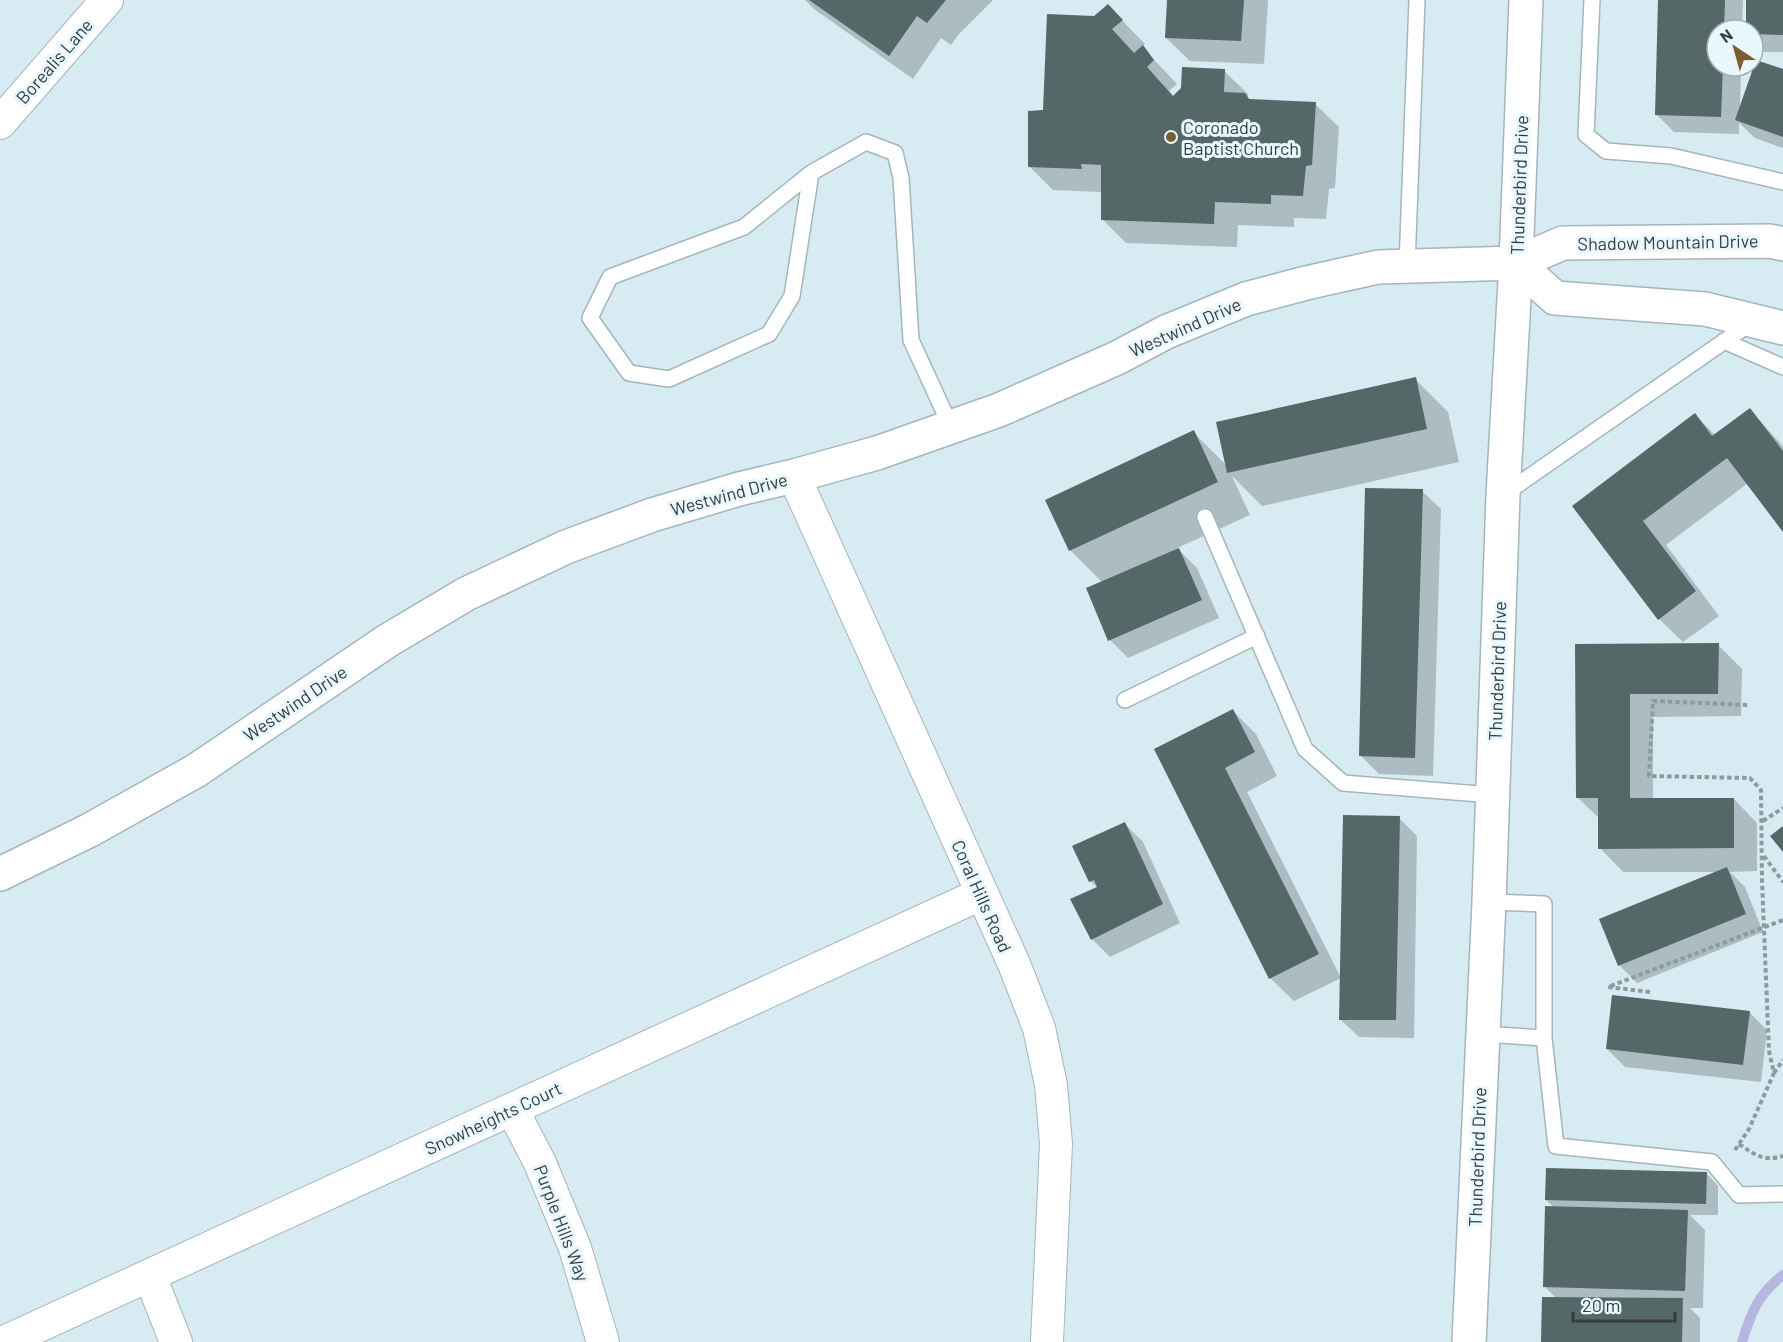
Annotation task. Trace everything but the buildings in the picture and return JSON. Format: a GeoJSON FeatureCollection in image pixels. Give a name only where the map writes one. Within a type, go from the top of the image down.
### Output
{"type":"FeatureCollection","features":[{"type":"Feature","properties":{"kind":"main road","name":"Thunderbird Drive"},"geometry":{"type":"LineString","coordinates":[[1469,1342],[1489,902],[1503,495],[1516,263],[1526,0]]}},
{"type":"Feature","properties":{"kind":"main road","name":"Shadow Mountain Drive"},"geometry":{"type":"LineString","coordinates":[[1516,263],[1563,243],[1770,241],[1783,244]]}},
{"type":"Feature","properties":{"kind":"main road","name":"Westwind Drive"},"geometry":{"type":"LineString","coordinates":[[0,874],[81,835],[197,770],[387,641],[466,594],[566,547],[652,515],[877,453],[999,410],[1117,358],[1166,332],[1246,299],[1378,267],[1516,263]]}},
{"type":"Feature","properties":{"kind":"main road"},"geometry":{"type":"LineString","coordinates":[[1516,263],[1555,298],[1704,309],[1769,324]]}},
{"type":"Feature","properties":{"kind":"street","name":"Borealis Lane"},"geometry":{"type":"LineString","coordinates":[[0,123],[108,0]]}},
{"type":"Feature","properties":{"kind":"street","name":"Coral Hills Road"},"geometry":{"type":"LineString","coordinates":[[794,476],[1014,964],[1039,1029],[1051,1085],[1056,1144],[1047,1342]]}},
{"type":"Feature","properties":{"kind":"street","name":"Snowheights Court"},"geometry":{"type":"LineString","coordinates":[[4,1342],[981,894]]}},
{"type":"Feature","properties":{"kind":"street","name":"Purple Hills Way"},"geometry":{"type":"LineString","coordinates":[[512,1109],[540,1163],[575,1248],[603,1342]]}},
{"type":"Feature","properties":{"kind":"street"},"geometry":{"type":"LineString","coordinates":[[150,1276],[176,1342]]}},
{"type":"Feature","properties":{"kind":"lane"},"geometry":{"type":"LineString","coordinates":[[1407,266],[1417,0]]}},
{"type":"Feature","properties":{"kind":"lane"},"geometry":{"type":"LineString","coordinates":[[1592,0],[1586,135],[1606,151],[1671,156],[1783,182]]}},
{"type":"Feature","properties":{"kind":"lane"},"geometry":{"type":"LineString","coordinates":[[810,173],[792,296],[769,334],[669,379],[629,373],[590,318],[610,277],[744,227],[810,173],[866,142],[895,153],[901,178],[911,340],[951,427]]}},
{"type":"Feature","properties":{"kind":"lane"},"geometry":{"type":"LineString","coordinates":[[1503,495],[1724,341],[1769,324]]}},
{"type":"Feature","properties":{"kind":"lane"},"geometry":{"type":"LineString","coordinates":[[1724,341],[1783,367]]}},
{"type":"Feature","properties":{"kind":"lane"},"geometry":{"type":"LineString","coordinates":[[1205,517],[1305,749],[1343,783],[1492,795]]}},
{"type":"Feature","properties":{"kind":"lane"},"geometry":{"type":"LineString","coordinates":[[1125,700],[1257,636]]}},
{"type":"Feature","properties":{"kind":"lane"},"geometry":{"type":"LineString","coordinates":[[1489,902],[1544,904],[1544,1038],[1556,1146],[1712,1162],[1739,1195],[1783,1194]]}},
{"type":"Feature","properties":{"kind":"lane"},"geometry":{"type":"LineString","coordinates":[[1482,1034],[1544,1038]]}},
{"type":"Feature","properties":{"kind":"path"},"geometry":{"type":"LineString","coordinates":[[1749,705],[1653,701],[1649,776],[1750,778],[1761,790],[1769,1051],[1774,1073]]}},
{"type":"Feature","properties":{"kind":"path"},"geometry":{"type":"LineString","coordinates":[[1763,821],[1783,808]]}},
{"type":"Feature","properties":{"kind":"path"},"geometry":{"type":"LineString","coordinates":[[1763,855],[1783,882]]}},
{"type":"Feature","properties":{"kind":"path"},"geometry":{"type":"LineString","coordinates":[[1650,993],[1608,987],[1783,920]]}},
{"type":"Feature","properties":{"kind":"path"},"geometry":{"type":"LineString","coordinates":[[1720,1173],[1749,1129],[1774,1073],[1783,1060]]}},
{"type":"Feature","properties":{"kind":"path"},"geometry":{"type":"LineString","coordinates":[[1739,1144],[1752,1153],[1769,1160],[1783,1156]]}},
{"type":"Feature","properties":{"kind":"waterway"},"geometry":{"type":"LineString","coordinates":[[1742,1342],[1756,1305],[1767,1289],[1783,1275]]}},
{"type":"Feature","properties":{"kind":"place","name":"Coronado Baptist Church"},"geometry":{"type":"Point","coordinates":[1171,137]}}]}
